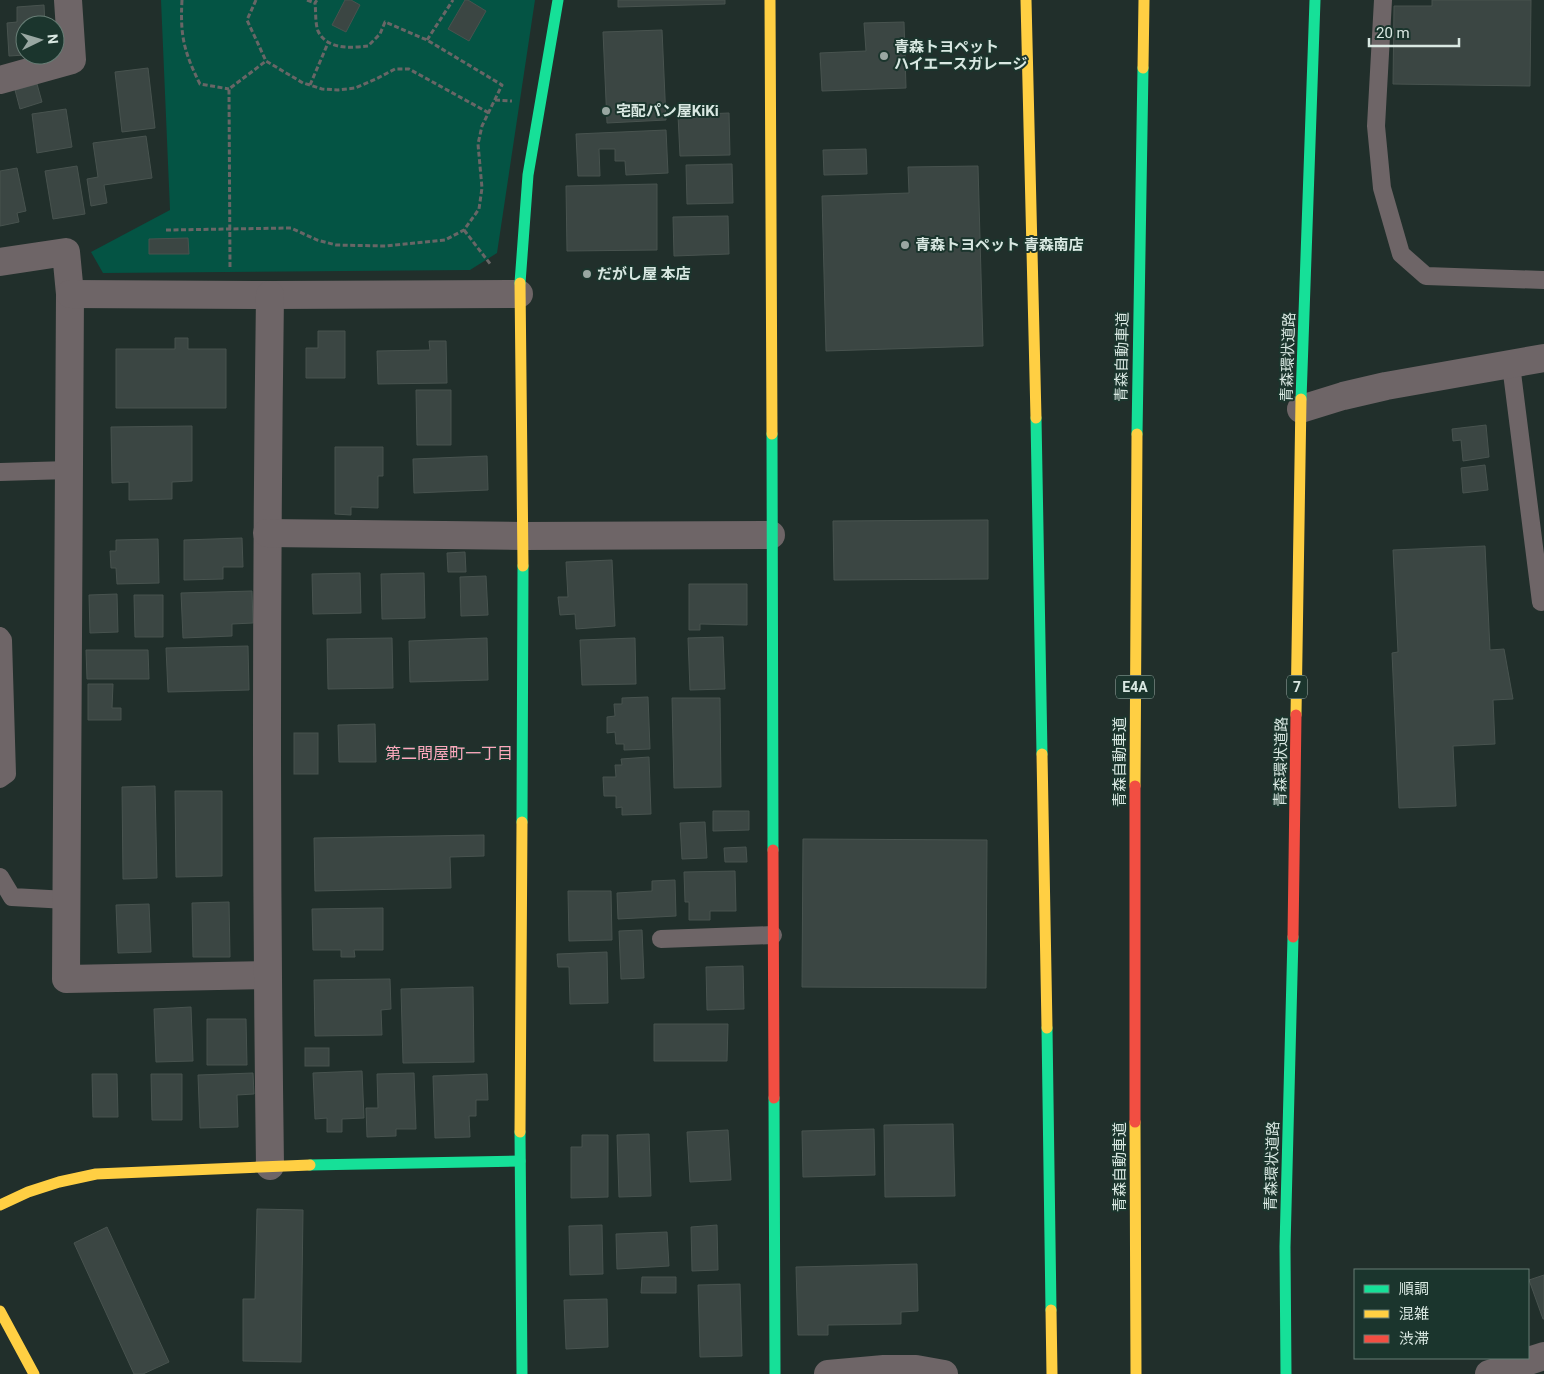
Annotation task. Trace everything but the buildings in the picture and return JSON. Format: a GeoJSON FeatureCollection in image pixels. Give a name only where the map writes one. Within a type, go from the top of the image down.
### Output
{"type":"FeatureCollection","features":[{"type":"Feature","properties":{"kind":"main road"},"geometry":{"type":"LineString","coordinates":[[522,1374],[520,1161],[523,536],[519,294],[528,175],[558,0]]}},
{"type":"Feature","properties":{"kind":"main road"},"geometry":{"type":"LineString","coordinates":[[770,0],[775,1374]]}},
{"type":"Feature","properties":{"kind":"main road"},"geometry":{"type":"LineString","coordinates":[[1026,0],[1038,479],[1052,1374]]}},
{"type":"Feature","properties":{"kind":"main road","name":"青森自動車道"},"geometry":{"type":"LineString","coordinates":[[1136,1374],[1134,929],[1136,419],[1144,0]]}},
{"type":"Feature","properties":{"kind":"main road","name":"青森環状道路"},"geometry":{"type":"LineString","coordinates":[[1286,1374],[1285,1247],[1293,936],[1302,409],[1315,0]]}},
{"type":"Feature","properties":{"kind":"main road"},"geometry":{"type":"LineString","coordinates":[[0,1205],[28,1192],[58,1182],[96,1174],[270,1166],[520,1161]]}},
{"type":"Feature","properties":{"kind":"main road"},"geometry":{"type":"LineString","coordinates":[[0,1312],[34,1374]]}},
{"type":"Feature","properties":{"kind":"street"},"geometry":{"type":"LineString","coordinates":[[0,80],[72,60],[68,0]]}},
{"type":"Feature","properties":{"kind":"street"},"geometry":{"type":"LineString","coordinates":[[0,262],[66,252],[70,294],[66,978],[267,975]]}},
{"type":"Feature","properties":{"kind":"street"},"geometry":{"type":"LineString","coordinates":[[70,294],[519,294]]}},
{"type":"Feature","properties":{"kind":"street"},"geometry":{"type":"LineString","coordinates":[[270,295],[267,533],[267,975],[270,1166]]}},
{"type":"Feature","properties":{"kind":"street"},"geometry":{"type":"LineString","coordinates":[[1302,409],[1343,396],[1378,388],[1510,365],[1529,359],[1544,358]]}},
{"type":"Feature","properties":{"kind":"street"},"geometry":{"type":"LineString","coordinates":[[267,533],[523,536],[771,535]]}},
{"type":"Feature","properties":{"kind":"street"},"geometry":{"type":"LineString","coordinates":[[1489,1374],[1544,1356]]}},
{"type":"Feature","properties":{"kind":"street"},"geometry":{"type":"LineString","coordinates":[[828,1374],[884,1369],[916,1369],[944,1374]]}},
{"type":"Feature","properties":{"kind":"lane"},"geometry":{"type":"LineString","coordinates":[[1383,0],[1376,126],[1382,188],[1401,254],[1426,276],[1544,280]]}},
{"type":"Feature","properties":{"kind":"lane"},"geometry":{"type":"LineString","coordinates":[[1510,365],[1541,602]]}},
{"type":"Feature","properties":{"kind":"lane"},"geometry":{"type":"LineString","coordinates":[[0,472],[69,470]]}},
{"type":"Feature","properties":{"kind":"lane"},"geometry":{"type":"LineString","coordinates":[[0,636],[3,640],[7,774],[0,779]]}},
{"type":"Feature","properties":{"kind":"lane"},"geometry":{"type":"LineString","coordinates":[[0,877],[12,897],[66,900]]}},
{"type":"Feature","properties":{"kind":"lane"},"geometry":{"type":"LineString","coordinates":[[661,939],[773,936]]}},
{"type":"Feature","properties":{"kind":"path"},"geometry":{"type":"LineString","coordinates":[[182,0],[181,24],[186,56],[200,84],[229,89],[266,61]]}},
{"type":"Feature","properties":{"kind":"path"},"geometry":{"type":"LineString","coordinates":[[256,0],[247,20],[266,61],[303,83],[322,89],[355,88],[396,69],[409,69],[489,113]]}},
{"type":"Feature","properties":{"kind":"path"},"geometry":{"type":"LineString","coordinates":[[166,230],[291,228],[317,240],[336,245],[386,246],[445,240],[464,230],[479,209],[482,188],[478,144],[482,126],[502,85],[427,40],[385,22],[380,34],[368,46],[347,48],[328,43],[318,31],[316,2],[307,0]]}},
{"type":"Feature","properties":{"kind":"path"},"geometry":{"type":"LineString","coordinates":[[427,40],[453,0]]}},
{"type":"Feature","properties":{"kind":"path"},"geometry":{"type":"LineString","coordinates":[[310,86],[328,43]]}},
{"type":"Feature","properties":{"kind":"path"},"geometry":{"type":"LineString","coordinates":[[229,89],[230,268]]}},
{"type":"Feature","properties":{"kind":"path"},"geometry":{"type":"LineString","coordinates":[[464,230],[495,270]]}},
{"type":"Feature","properties":{"kind":"green space"},"geometry":{"type":"Polygon","coordinates":[[[161,0],[535,0],[497,253],[470,270],[103,273],[91,252],[170,210],[161,0]]]}},
{"type":"Feature","properties":{"kind":"traffic: fast"},"geometry":{"type":"LineString","coordinates":[[520,283],[528,175],[558,0]]}},
{"type":"Feature","properties":{"kind":"traffic: fast"},"geometry":{"type":"LineString","coordinates":[[1301,399],[1315,0]]}},
{"type":"Feature","properties":{"kind":"traffic: fast"},"geometry":{"type":"LineString","coordinates":[[1137,434],[1143,68]]}},
{"type":"Feature","properties":{"kind":"traffic: fast"},"geometry":{"type":"LineString","coordinates":[[1036,418],[1042,754]]}},
{"type":"Feature","properties":{"kind":"traffic: fast"},"geometry":{"type":"LineString","coordinates":[[772,434],[773,850]]}},
{"type":"Feature","properties":{"kind":"traffic: fast"},"geometry":{"type":"LineString","coordinates":[[522,822],[523,566]]}},
{"type":"Feature","properties":{"kind":"traffic: fast"},"geometry":{"type":"LineString","coordinates":[[1286,1374],[1285,1247],[1293,937]]}},
{"type":"Feature","properties":{"kind":"traffic: fast"},"geometry":{"type":"LineString","coordinates":[[1047,1028],[1051,1310]]}},
{"type":"Feature","properties":{"kind":"traffic: fast"},"geometry":{"type":"LineString","coordinates":[[774,1098],[775,1374]]}},
{"type":"Feature","properties":{"kind":"traffic: fast"},"geometry":{"type":"LineString","coordinates":[[520,1132],[522,1374]]}},
{"type":"Feature","properties":{"kind":"traffic: fast"},"geometry":{"type":"LineString","coordinates":[[310,1165],[520,1161]]}},
{"type":"Feature","properties":{"kind":"traffic: slow"},"geometry":{"type":"LineString","coordinates":[[770,0],[772,434]]}},
{"type":"Feature","properties":{"kind":"traffic: slow"},"geometry":{"type":"LineString","coordinates":[[1026,0],[1036,418]]}},
{"type":"Feature","properties":{"kind":"traffic: slow"},"geometry":{"type":"LineString","coordinates":[[1143,68],[1144,0]]}},
{"type":"Feature","properties":{"kind":"traffic: slow"},"geometry":{"type":"LineString","coordinates":[[520,283],[523,566]]}},
{"type":"Feature","properties":{"kind":"traffic: slow"},"geometry":{"type":"LineString","coordinates":[[1296,715],[1301,399]]}},
{"type":"Feature","properties":{"kind":"traffic: slow"},"geometry":{"type":"LineString","coordinates":[[1135,786],[1137,434]]}},
{"type":"Feature","properties":{"kind":"traffic: slow"},"geometry":{"type":"LineString","coordinates":[[1042,754],[1047,1028]]}},
{"type":"Feature","properties":{"kind":"traffic: slow"},"geometry":{"type":"LineString","coordinates":[[520,1132],[522,822]]}},
{"type":"Feature","properties":{"kind":"traffic: slow"},"geometry":{"type":"LineString","coordinates":[[1135,1122],[1136,1374]]}},
{"type":"Feature","properties":{"kind":"traffic: slow"},"geometry":{"type":"LineString","coordinates":[[0,1205],[28,1192],[59,1182],[96,1174],[310,1165]]}},
{"type":"Feature","properties":{"kind":"traffic: slow"},"geometry":{"type":"LineString","coordinates":[[1051,1310],[1052,1374]]}},
{"type":"Feature","properties":{"kind":"traffic: slow"},"geometry":{"type":"LineString","coordinates":[[0,1311],[34,1374]]}},
{"type":"Feature","properties":{"kind":"traffic: jam"},"geometry":{"type":"LineString","coordinates":[[1293,937],[1296,715]]}},
{"type":"Feature","properties":{"kind":"traffic: jam"},"geometry":{"type":"LineString","coordinates":[[1135,786],[1135,1122]]}},
{"type":"Feature","properties":{"kind":"traffic: jam"},"geometry":{"type":"LineString","coordinates":[[773,850],[774,1098]]}},
{"type":"Feature","properties":{"kind":"place","name":"青森トヨペット ハイエースガレージ"},"geometry":{"type":"Point","coordinates":[884,56]}},
{"type":"Feature","properties":{"kind":"place","name":"宅配パン屋KiKi"},"geometry":{"type":"Point","coordinates":[606,111]}},
{"type":"Feature","properties":{"kind":"place","name":"青森トヨペット 青森南店"},"geometry":{"type":"Point","coordinates":[905,245]}},
{"type":"Feature","properties":{"kind":"place","name":"だがし屋 本店"},"geometry":{"type":"Point","coordinates":[587,274]}},
{"type":"Feature","properties":{"kind":"district","name":"第二問屋町一丁目"},"geometry":{"type":"Point","coordinates":[449,753]}}]}
